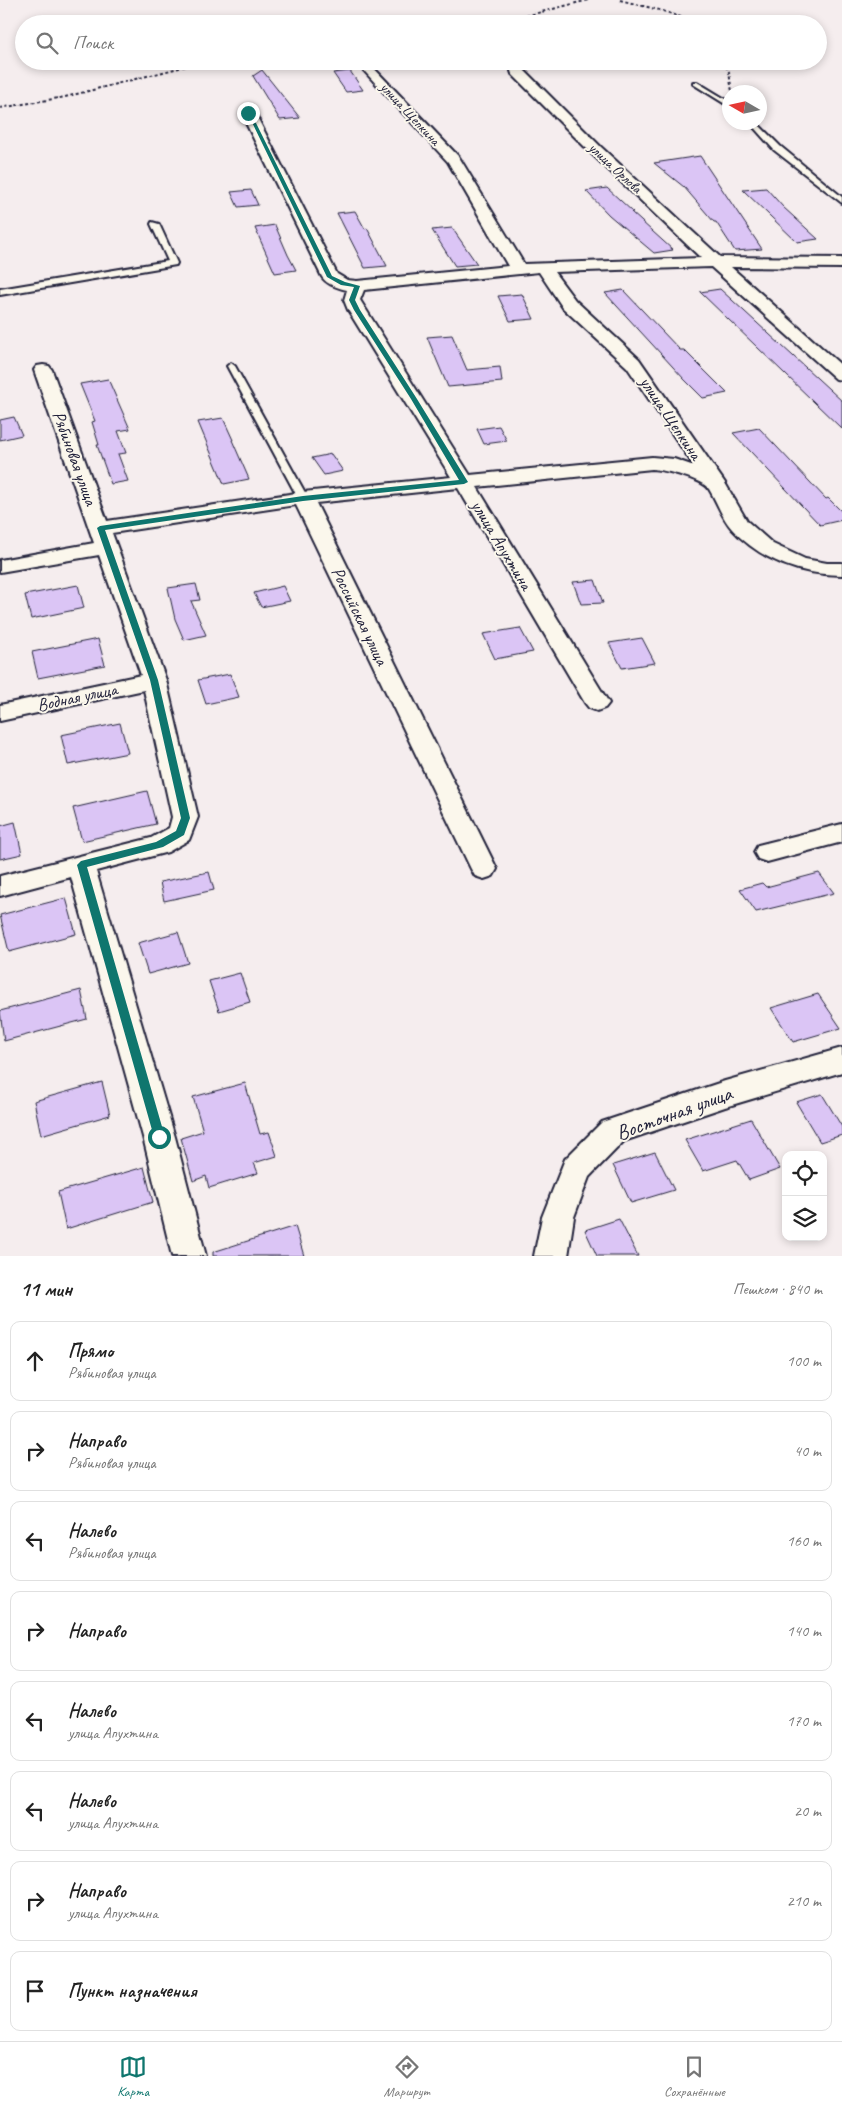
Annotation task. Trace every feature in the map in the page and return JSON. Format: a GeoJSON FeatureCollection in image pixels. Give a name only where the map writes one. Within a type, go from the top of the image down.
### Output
{"type":"FeatureCollection","features":[{"type":"Feature","properties":{"kind":"street","name":"улица Щепкина"},"geometry":{"type":"LineString","coordinates":[[369,70],[454,160],[519,270]]}},
{"type":"Feature","properties":{"kind":"street","name":"улица Орлова"},"geometry":{"type":"LineString","coordinates":[[518,71],[568,123],[715,262],[842,375]]}},
{"type":"Feature","properties":{"kind":"street"},"geometry":{"type":"LineString","coordinates":[[248,113],[330,277],[343,284],[357,286],[543,267],[715,262],[842,263]]}},
{"type":"Feature","properties":{"kind":"street","name":"улица Щепкина"},"geometry":{"type":"LineString","coordinates":[[543,267],[570,304],[633,363],[715,482],[739,525],[766,548],[799,564],[827,570],[842,569]]}},
{"type":"Feature","properties":{"kind":"street","name":"улица Апухтина"},"geometry":{"type":"LineString","coordinates":[[357,286],[352,300],[357,310],[414,399],[597,703]]}},
{"type":"Feature","properties":{"kind":"street","name":"Рябиновая улица"},"geometry":{"type":"LineString","coordinates":[[0,886],[159,845],[180,833],[185,818],[154,680],[43,370]]}},
{"type":"Feature","properties":{"kind":"street"},"geometry":{"type":"LineString","coordinates":[[0,566],[104,538],[303,498],[652,463],[674,465],[715,482]]}},
{"type":"Feature","properties":{"kind":"street","name":"Российская улица"},"geometry":{"type":"LineString","coordinates":[[303,498],[484,869]]}},
{"type":"Feature","properties":{"kind":"street","name":"Водная улица"},"geometry":{"type":"LineString","coordinates":[[0,713],[154,680]]}},
{"type":"Feature","properties":{"kind":"street"},"geometry":{"type":"LineString","coordinates":[[767,852],[842,833]]}},
{"type":"Feature","properties":{"kind":"street"},"geometry":{"type":"LineString","coordinates":[[81,865],[159,1137],[189,1256]]}},
{"type":"Feature","properties":{"kind":"street","name":"Восточная улица"},"geometry":{"type":"LineString","coordinates":[[551,1256],[558,1217],[576,1169],[613,1131],[725,1094],[842,1060]]}},
{"type":"Feature","properties":{"kind":"lane"},"geometry":{"type":"LineString","coordinates":[[695,83],[722,100]]}},
{"type":"Feature","properties":{"kind":"lane"},"geometry":{"type":"LineString","coordinates":[[759,130],[776,148],[842,201]]}},
{"type":"Feature","properties":{"kind":"lane"},"geometry":{"type":"LineString","coordinates":[[0,292],[173,263],[154,224]]}},
{"type":"Feature","properties":{"kind":"lane","name":"Российская улица"},"geometry":{"type":"LineString","coordinates":[[231,366],[303,498]]}},
{"type":"Feature","properties":{"kind":"path"},"geometry":{"type":"LineString","coordinates":[[530,15],[588,0]]}},
{"type":"Feature","properties":{"kind":"path"},"geometry":{"type":"LineString","coordinates":[[620,0],[674,15]]}},
{"type":"Feature","properties":{"kind":"path"},"geometry":{"type":"LineString","coordinates":[[0,108],[65,97],[171,70]]}},
{"type":"Feature","properties":{"kind":"path"},"geometry":{"type":"LineString","coordinates":[[728,70],[731,85]]}},
{"type":"Feature","properties":{"kind":"building"},"geometry":{"type":"Polygon","coordinates":[[[262,70],[300,118],[280,120],[253,76],[262,70]]]}},
{"type":"Feature","properties":{"kind":"building"},"geometry":{"type":"Polygon","coordinates":[[[350,71],[363,90],[346,92],[333,73],[350,71]]]}},
{"type":"Feature","properties":{"kind":"building"},"geometry":{"type":"Polygon","coordinates":[[[700,156],[762,249],[735,251],[716,222],[684,187],[654,163],[700,156]]]}},
{"type":"Feature","properties":{"kind":"building"},"geometry":{"type":"Polygon","coordinates":[[[607,188],[673,250],[654,253],[609,215],[586,191],[607,188]]]}},
{"type":"Feature","properties":{"kind":"building"},"geometry":{"type":"Polygon","coordinates":[[[766,188],[783,207],[818,239],[797,242],[743,190],[766,188]]]}},
{"type":"Feature","properties":{"kind":"building"},"geometry":{"type":"Polygon","coordinates":[[[251,190],[258,205],[238,207],[231,192],[251,190]]]}},
{"type":"Feature","properties":{"kind":"building"},"geometry":{"type":"Polygon","coordinates":[[[355,211],[365,229],[367,228],[387,266],[365,268],[337,213],[355,211]]]}},
{"type":"Feature","properties":{"kind":"building"},"geometry":{"type":"Polygon","coordinates":[[[275,225],[296,270],[275,273],[255,228],[275,225]]]}},
{"type":"Feature","properties":{"kind":"building"},"geometry":{"type":"Polygon","coordinates":[[[452,228],[477,264],[455,266],[432,230],[452,228]]]}},
{"type":"Feature","properties":{"kind":"building"},"geometry":{"type":"Polygon","coordinates":[[[720,289],[842,401],[842,429],[700,292],[720,289]]]}},
{"type":"Feature","properties":{"kind":"building"},"geometry":{"type":"Polygon","coordinates":[[[623,290],[680,350],[684,350],[727,393],[703,398],[605,293],[623,290]]]}},
{"type":"Feature","properties":{"kind":"building"},"geometry":{"type":"Polygon","coordinates":[[[522,294],[534,319],[510,321],[498,296],[522,294]]]}},
{"type":"Feature","properties":{"kind":"building"},"geometry":{"type":"Polygon","coordinates":[[[452,335],[467,370],[500,367],[502,382],[448,387],[427,337],[452,335]]]}},
{"type":"Feature","properties":{"kind":"building"},"geometry":{"type":"Polygon","coordinates":[[[108,379],[130,429],[118,431],[126,453],[118,454],[128,481],[111,484],[97,445],[99,445],[92,422],[95,421],[80,384],[108,379]]]}},
{"type":"Feature","properties":{"kind":"building"},"geometry":{"type":"Polygon","coordinates":[[[14,417],[22,435],[0,440],[0,420],[14,417]]]}},
{"type":"Feature","properties":{"kind":"building"},"geometry":{"type":"Polygon","coordinates":[[[223,418],[249,479],[224,484],[198,422],[223,418]]]}},
{"type":"Feature","properties":{"kind":"building"},"geometry":{"type":"Polygon","coordinates":[[[499,426],[507,441],[484,444],[477,429],[499,426]]]}},
{"type":"Feature","properties":{"kind":"building"},"geometry":{"type":"Polygon","coordinates":[[[759,428],[826,499],[828,498],[842,512],[842,520],[820,525],[733,433],[759,428]]]}},
{"type":"Feature","properties":{"kind":"building"},"geometry":{"type":"Polygon","coordinates":[[[331,454],[343,471],[324,475],[312,458],[331,454]]]}},
{"type":"Feature","properties":{"kind":"building"},"geometry":{"type":"Polygon","coordinates":[[[595,580],[603,603],[581,604],[573,582],[595,580]]]}},
{"type":"Feature","properties":{"kind":"building"},"geometry":{"type":"Polygon","coordinates":[[[196,584],[200,600],[191,601],[206,635],[184,640],[175,619],[168,588],[196,584]]]}},
{"type":"Feature","properties":{"kind":"building"},"geometry":{"type":"Polygon","coordinates":[[[78,585],[84,608],[31,619],[25,595],[78,585]]]}},
{"type":"Feature","properties":{"kind":"building"},"geometry":{"type":"Polygon","coordinates":[[[283,586],[290,601],[261,607],[254,593],[283,586]]]}},
{"type":"Feature","properties":{"kind":"building"},"geometry":{"type":"Polygon","coordinates":[[[520,628],[533,652],[495,659],[483,634],[520,628]]]}},
{"type":"Feature","properties":{"kind":"building"},"geometry":{"type":"Polygon","coordinates":[[[642,638],[655,663],[622,668],[609,643],[642,638]]]}},
{"type":"Feature","properties":{"kind":"building"},"geometry":{"type":"Polygon","coordinates":[[[98,639],[105,665],[38,678],[32,652],[98,639]]]}},
{"type":"Feature","properties":{"kind":"building"},"geometry":{"type":"Polygon","coordinates":[[[230,674],[239,697],[206,704],[198,680],[230,674]]]}},
{"type":"Feature","properties":{"kind":"building"},"geometry":{"type":"Polygon","coordinates":[[[120,723],[128,753],[68,765],[61,735],[120,723]]]}},
{"type":"Feature","properties":{"kind":"building"},"geometry":{"type":"Polygon","coordinates":[[[147,791],[156,824],[82,841],[73,808],[147,791]]]}},
{"type":"Feature","properties":{"kind":"building"},"geometry":{"type":"Polygon","coordinates":[[[15,822],[22,854],[0,859],[0,826],[15,822]]]}},
{"type":"Feature","properties":{"kind":"building"},"geometry":{"type":"Polygon","coordinates":[[[209,872],[214,890],[164,901],[160,882],[209,872]]]}},
{"type":"Feature","properties":{"kind":"building"},"geometry":{"type":"Polygon","coordinates":[[[819,873],[834,893],[756,912],[740,889],[762,883],[766,887],[819,873]]]}},
{"type":"Feature","properties":{"kind":"building"},"geometry":{"type":"Polygon","coordinates":[[[66,898],[76,934],[9,952],[0,915],[66,898]]]}},
{"type":"Feature","properties":{"kind":"building"},"geometry":{"type":"Polygon","coordinates":[[[178,932],[188,963],[148,974],[138,943],[178,932]]]}},
{"type":"Feature","properties":{"kind":"building"},"geometry":{"type":"Polygon","coordinates":[[[240,973],[250,1002],[219,1011],[209,981],[240,973]]]}},
{"type":"Feature","properties":{"kind":"building"},"geometry":{"type":"Polygon","coordinates":[[[81,990],[87,1019],[4,1041],[0,1011],[81,990]]]}},
{"type":"Feature","properties":{"kind":"building"},"geometry":{"type":"Polygon","coordinates":[[[818,994],[841,1028],[793,1042],[771,1008],[818,994]]]}},
{"type":"Feature","properties":{"kind":"building"},"geometry":{"type":"Polygon","coordinates":[[[102,1082],[110,1115],[41,1135],[34,1101],[102,1082]]]}},
{"type":"Feature","properties":{"kind":"building"},"geometry":{"type":"Polygon","coordinates":[[[245,1083],[260,1134],[269,1132],[277,1156],[254,1163],[258,1173],[209,1188],[206,1176],[193,1181],[181,1138],[203,1131],[193,1097],[245,1083]]]}},
{"type":"Feature","properties":{"kind":"building"},"geometry":{"type":"Polygon","coordinates":[[[822,1094],[842,1127],[842,1135],[820,1142],[796,1102],[822,1094]]]}},
{"type":"Feature","properties":{"kind":"building"},"geometry":{"type":"Polygon","coordinates":[[[751,1119],[780,1169],[749,1180],[737,1160],[703,1171],[685,1140],[751,1119]]]}},
{"type":"Feature","properties":{"kind":"building"},"geometry":{"type":"Polygon","coordinates":[[[655,1152],[674,1190],[631,1203],[613,1165],[655,1152]]]}},
{"type":"Feature","properties":{"kind":"building"},"geometry":{"type":"Polygon","coordinates":[[[144,1167],[153,1202],[66,1229],[58,1192],[144,1167]]]}},
{"type":"Feature","properties":{"kind":"building"},"geometry":{"type":"Polygon","coordinates":[[[619,1219],[638,1256],[597,1256],[585,1230],[619,1219]]]}},
{"type":"Feature","properties":{"kind":"building"},"geometry":{"type":"Polygon","coordinates":[[[295,1226],[304,1256],[213,1256],[213,1252],[295,1226]]]}},
{"type":"Feature","properties":{"kind":"route"},"geometry":{"type":"LineString","coordinates":[[159,1137],[81,865],[159,845],[180,833],[185,818],[154,680],[100,528],[303,498],[464,482],[357,310],[352,300],[357,286],[343,284],[330,277],[248,113]]}}]}
